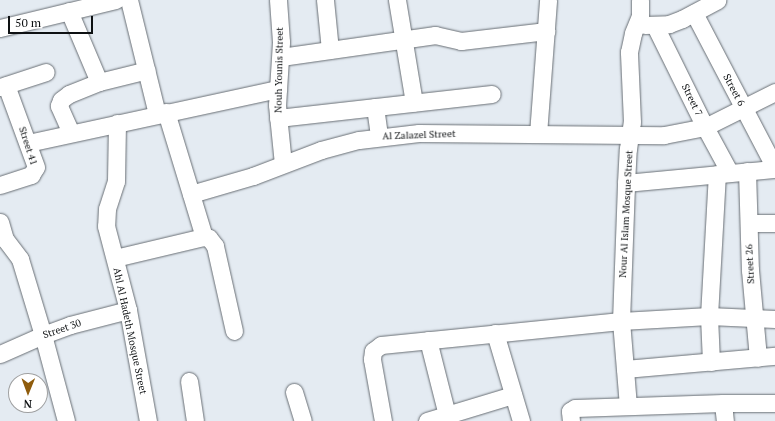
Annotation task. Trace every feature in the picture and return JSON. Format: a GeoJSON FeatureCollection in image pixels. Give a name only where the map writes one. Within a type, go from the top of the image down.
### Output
{"type":"FeatureCollection","features":[{"type":"Feature","properties":{"kind":"street"},"geometry":{"type":"LineString","coordinates":[[0,28],[63,8],[116,0]]}},
{"type":"Feature","properties":{"kind":"street"},"geometry":{"type":"LineString","coordinates":[[129,0],[147,70],[191,194],[204,237]]}},
{"type":"Feature","properties":{"kind":"street","name":"Nouh Younis Street"},"geometry":{"type":"LineString","coordinates":[[278,0],[281,57],[278,89],[278,118],[284,164]]}},
{"type":"Feature","properties":{"kind":"street"},"geometry":{"type":"LineString","coordinates":[[325,0],[330,50]]}},
{"type":"Feature","properties":{"kind":"street"},"geometry":{"type":"LineString","coordinates":[[397,0],[414,103]]}},
{"type":"Feature","properties":{"kind":"street"},"geometry":{"type":"LineString","coordinates":[[538,134],[548,0]]}},
{"type":"Feature","properties":{"kind":"street","name":"Nour Al Islam Mosque Street"},"geometry":{"type":"LineString","coordinates":[[628,406],[621,321],[626,183],[628,149],[632,122],[629,52],[633,33],[640,16],[640,0]]}},
{"type":"Feature","properties":{"kind":"street"},"geometry":{"type":"LineString","coordinates":[[637,25],[655,26],[669,24],[694,13],[717,0]]}},
{"type":"Feature","properties":{"kind":"street"},"geometry":{"type":"LineString","coordinates":[[63,8],[99,82]]}},
{"type":"Feature","properties":{"kind":"street","name":"Street 6"},"geometry":{"type":"LineString","coordinates":[[694,13],[775,168]]}},
{"type":"Feature","properties":{"kind":"street","name":"Street 7"},"geometry":{"type":"LineString","coordinates":[[655,26],[705,127],[723,173]]}},
{"type":"Feature","properties":{"kind":"street"},"geometry":{"type":"LineString","coordinates":[[281,57],[435,35],[461,42],[546,31]]}},
{"type":"Feature","properties":{"kind":"street"},"geometry":{"type":"LineString","coordinates":[[71,133],[60,109],[59,103],[69,94],[99,82],[147,70]]}},
{"type":"Feature","properties":{"kind":"street"},"geometry":{"type":"LineString","coordinates":[[3,86],[46,72]]}},
{"type":"Feature","properties":{"kind":"street","name":"Street 41"},"geometry":{"type":"LineString","coordinates":[[0,184],[34,173],[35,162],[3,86]]}},
{"type":"Feature","properties":{"kind":"street"},"geometry":{"type":"LineString","coordinates":[[28,143],[161,113],[278,89]]}},
{"type":"Feature","properties":{"kind":"street","name":"Al Zalazel Street"},"geometry":{"type":"LineString","coordinates":[[191,194],[253,176],[340,144],[379,136],[419,133],[664,135],[705,127],[775,92]]}},
{"type":"Feature","properties":{"kind":"street"},"geometry":{"type":"LineString","coordinates":[[278,118],[492,94]]}},
{"type":"Feature","properties":{"kind":"street"},"geometry":{"type":"LineString","coordinates":[[375,107],[379,136]]}},
{"type":"Feature","properties":{"kind":"street","name":"Ahl Al Hadeth Mosque Street"},"geometry":{"type":"LineString","coordinates":[[117,123],[116,181],[106,217],[107,234],[115,258],[128,310],[148,421]]}},
{"type":"Feature","properties":{"kind":"street"},"geometry":{"type":"LineString","coordinates":[[626,183],[775,168]]}},
{"type":"Feature","properties":{"kind":"street","name":"Street 26"},"geometry":{"type":"LineString","coordinates":[[747,171],[750,270],[758,358]]}},
{"type":"Feature","properties":{"kind":"street"},"geometry":{"type":"LineString","coordinates":[[711,362],[709,316],[723,173]]}},
{"type":"Feature","properties":{"kind":"street"},"geometry":{"type":"LineString","coordinates":[[0,222],[5,239],[20,259],[43,335],[66,421]]}},
{"type":"Feature","properties":{"kind":"street"},"geometry":{"type":"LineString","coordinates":[[749,223],[775,223]]}},
{"type":"Feature","properties":{"kind":"street"},"geometry":{"type":"LineString","coordinates":[[115,258],[204,237],[212,240],[215,246],[234,331]]}},
{"type":"Feature","properties":{"kind":"street","name":"Street 30"},"geometry":{"type":"LineString","coordinates":[[1,352],[43,335],[128,310]]}},
{"type":"Feature","properties":{"kind":"street"},"geometry":{"type":"LineString","coordinates":[[383,421],[372,359],[373,351],[381,345],[621,321],[709,316],[775,319]]}},
{"type":"Feature","properties":{"kind":"street"},"geometry":{"type":"LineString","coordinates":[[495,333],[520,421]]}},
{"type":"Feature","properties":{"kind":"street"},"geometry":{"type":"LineString","coordinates":[[428,340],[452,416]]}},
{"type":"Feature","properties":{"kind":"street"},"geometry":{"type":"LineString","coordinates":[[625,369],[775,356]]}},
{"type":"Feature","properties":{"kind":"street"},"geometry":{"type":"LineString","coordinates":[[189,381],[195,421]]}},
{"type":"Feature","properties":{"kind":"street"},"geometry":{"type":"LineString","coordinates":[[294,392],[303,421]]}},
{"type":"Feature","properties":{"kind":"street"},"geometry":{"type":"LineString","coordinates":[[428,421],[452,416],[513,395]]}},
{"type":"Feature","properties":{"kind":"street"},"geometry":{"type":"LineString","coordinates":[[723,403],[725,421]]}},
{"type":"Feature","properties":{"kind":"street"},"geometry":{"type":"LineString","coordinates":[[571,421],[570,411],[574,408],[723,403],[775,403]]}}]}
